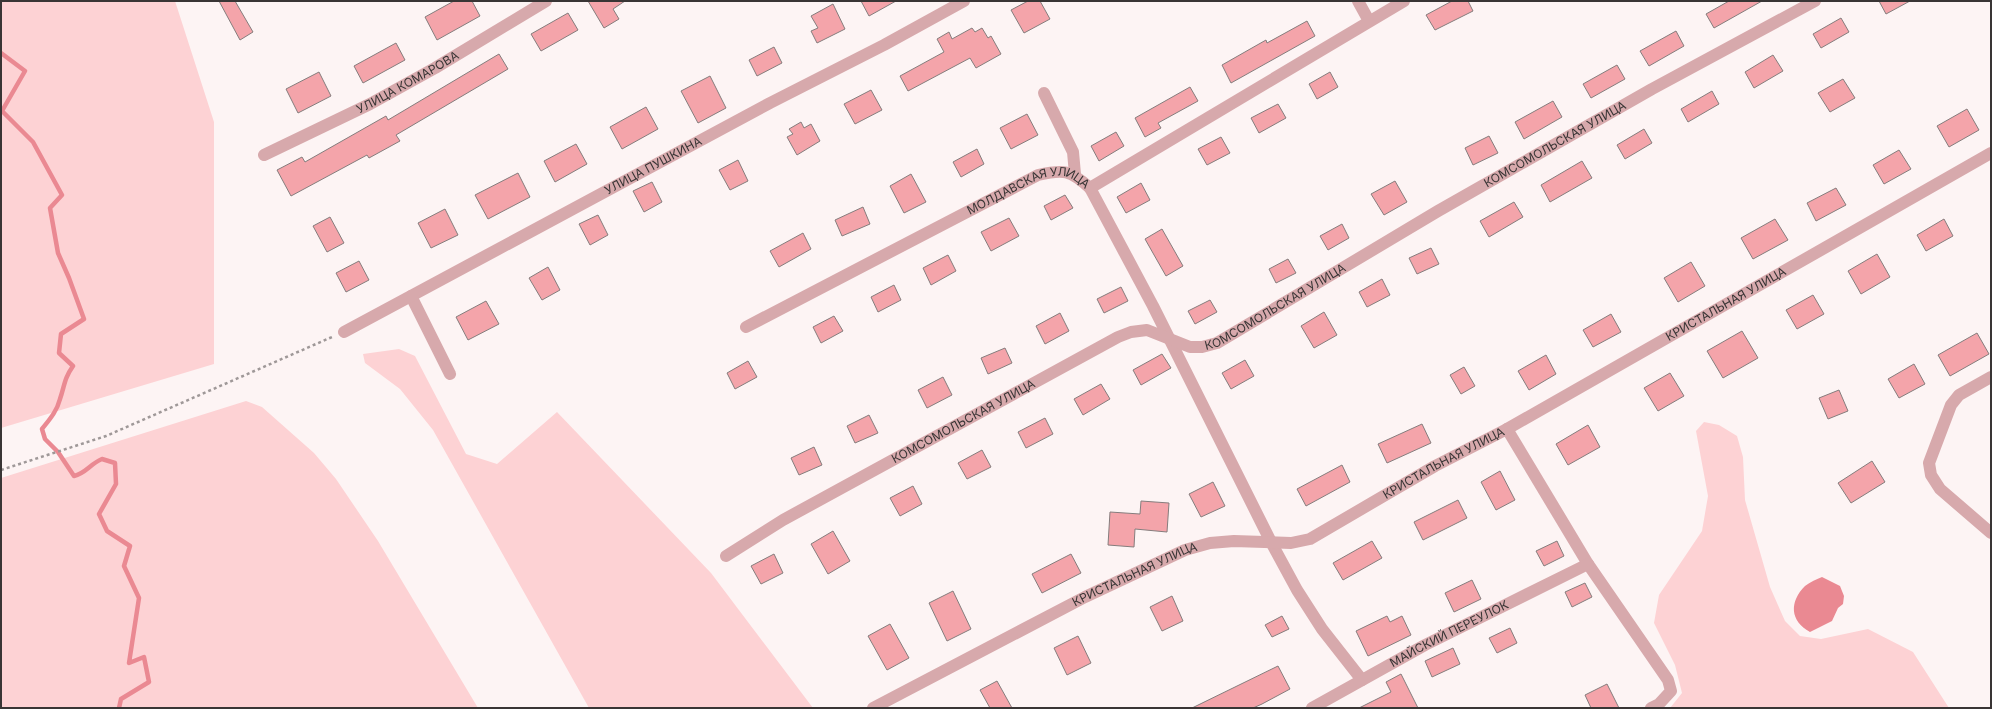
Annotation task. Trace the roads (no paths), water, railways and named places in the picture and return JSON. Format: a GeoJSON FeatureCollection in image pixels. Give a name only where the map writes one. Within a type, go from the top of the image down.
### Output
{"type":"FeatureCollection","features":[{"type":"Feature","properties":{"kind":"street","name":"УЛИЦА КОМАРОВА"},"geometry":{"type":"LineString","coordinates":[[264,155],[370,104],[434,68],[546,1]]}},
{"type":"Feature","properties":{"kind":"street","name":"УЛИЦА ПУШКИНА"},"geometry":{"type":"LineString","coordinates":[[344,332],[770,103],[884,45],[964,1]]}},
{"type":"Feature","properties":{"kind":"street"},"geometry":{"type":"LineString","coordinates":[[1358,1],[1369,21]]}},
{"type":"Feature","properties":{"kind":"street","name":"МОЛДАВСКАЯ УЛИЦА"},"geometry":{"type":"LineString","coordinates":[[746,327],[1038,175],[1057,171],[1075,174],[1090,188],[1404,1]]}},
{"type":"Feature","properties":{"kind":"street","name":"КОМСОМОЛЬСКАЯ УЛИЦА"},"geometry":{"type":"LineString","coordinates":[[726,556],[783,520],[1118,337],[1131,332],[1147,330],[1190,347],[1202,348],[1217,343],[1438,211],[1652,89],[1815,1]]}},
{"type":"Feature","properties":{"kind":"street"},"geometry":{"type":"LineString","coordinates":[[1044,93],[1072,152],[1075,174]]}},
{"type":"Feature","properties":{"kind":"street","name":"КРИСТАЛЬНАЯ УЛИЦА"},"geometry":{"type":"LineString","coordinates":[[873,708],[1085,597],[1185,550],[1210,543],[1234,541],[1291,543],[1310,539],[1435,466],[1507,429],[1991,153]]}},
{"type":"Feature","properties":{"kind":"street"},"geometry":{"type":"LineString","coordinates":[[1090,188],[1153,306],[1271,542],[1297,590],[1322,629],[1362,680]]}},
{"type":"Feature","properties":{"kind":"street"},"geometry":{"type":"LineString","coordinates":[[411,296],[450,374]]}},
{"type":"Feature","properties":{"kind":"street"},"geometry":{"type":"LineString","coordinates":[[1147,330],[1153,306]]}},
{"type":"Feature","properties":{"kind":"street"},"geometry":{"type":"LineString","coordinates":[[1991,377],[1959,395],[1951,405],[1929,464],[1931,475],[1940,488],[1991,533]]}},
{"type":"Feature","properties":{"kind":"street"},"geometry":{"type":"LineString","coordinates":[[1507,429],[1588,564],[1668,680],[1671,691],[1659,704],[1651,708]]}},
{"type":"Feature","properties":{"kind":"street","name":"МАЙСКИЙ ПЕРЕУЛОК"},"geometry":{"type":"LineString","coordinates":[[1312,708],[1425,645],[1588,564]]}},
{"type":"Feature","properties":{"kind":"waterway"},"geometry":{"type":"LineString","coordinates":[[1,53],[25,71],[2,111],[33,142],[62,195],[50,208],[58,253],[84,319],[61,334],[59,353],[73,366],[66,378],[59,403],[53,415],[42,429],[45,439],[58,452],[74,476],[82,473],[94,463],[102,459],[115,463],[116,484],[99,514],[107,531],[130,546],[124,566],[139,598],[129,663],[144,657],[149,682],[121,699],[119,708]]}}]}
